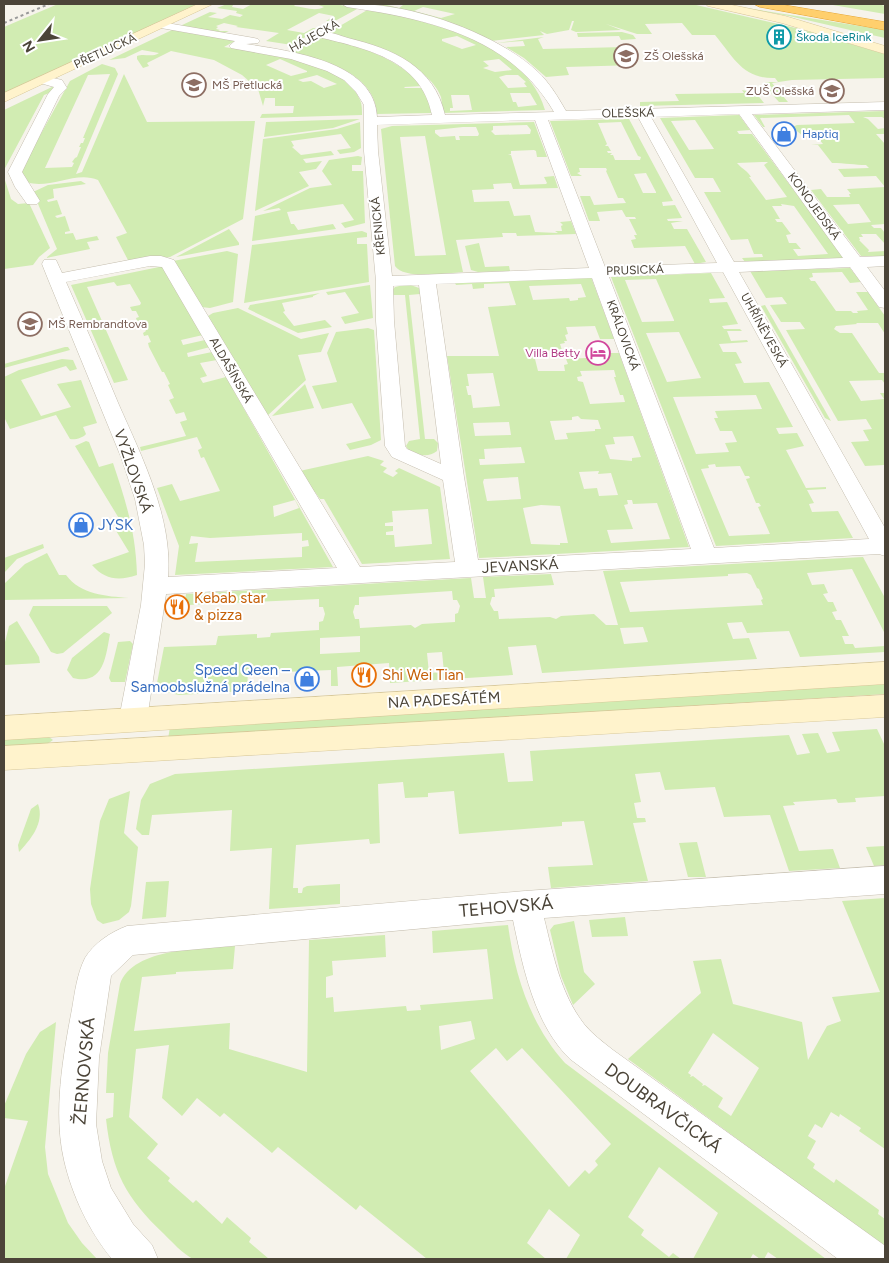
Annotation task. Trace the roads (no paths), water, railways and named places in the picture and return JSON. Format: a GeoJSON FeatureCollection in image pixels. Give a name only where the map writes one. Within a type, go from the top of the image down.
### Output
{"type":"FeatureCollection","features":[{"type":"Feature","properties":{"kind":"highway"},"geometry":{"type":"LineString","coordinates":[[760,4],[885,26]]}},
{"type":"Feature","properties":{"kind":"highway"},"geometry":{"type":"LineString","coordinates":[[801,4],[885,18]]}},
{"type":"Feature","properties":{"kind":"main road","name":"PŘETLUCKÁ"},"geometry":{"type":"LineString","coordinates":[[4,98],[207,4]]}},
{"type":"Feature","properties":{"kind":"main road"},"geometry":{"type":"LineString","coordinates":[[712,4],[785,20],[885,50]]}},
{"type":"Feature","properties":{"kind":"main road","name":"NA PADESÁTÉM"},"geometry":{"type":"LineString","coordinates":[[4,728],[885,673]]}},
{"type":"Feature","properties":{"kind":"main road"},"geometry":{"type":"LineString","coordinates":[[4,758],[885,706]]}},
{"type":"Feature","properties":{"kind":"street"},"geometry":{"type":"LineString","coordinates":[[347,4],[369,5],[443,24],[500,49],[536,77],[562,115]]}},
{"type":"Feature","properties":{"kind":"street","name":"HÁJECKÁ"},"geometry":{"type":"LineString","coordinates":[[350,16],[369,5]]}},
{"type":"Feature","properties":{"kind":"street","name":"KŘENICKÁ"},"geometry":{"type":"LineString","coordinates":[[161,25],[246,40],[235,46],[291,50],[351,80],[368,99],[377,225],[384,282],[385,321],[395,446],[399,453],[453,477]]}},
{"type":"Feature","properties":{"kind":"street","name":"HÁJECKÁ"},"geometry":{"type":"LineString","coordinates":[[335,25],[314,36],[364,46],[404,64],[430,88],[439,119]]}},
{"type":"Feature","properties":{"kind":"street"},"geometry":{"type":"LineString","coordinates":[[32,201],[22,187],[15,172],[54,94],[61,88],[58,83],[44,80]]}},
{"type":"Feature","properties":{"kind":"street","name":"OLEŠSKÁ"},"geometry":{"type":"LineString","coordinates":[[370,121],[885,106]]}},
{"type":"Feature","properties":{"kind":"street","name":"KONOJEDSKÁ"},"geometry":{"type":"LineString","coordinates":[[743,110],[885,303]]}},
{"type":"Feature","properties":{"kind":"street","name":"UHŘÍNĚVESKÁ"},"geometry":{"type":"LineString","coordinates":[[642,113],[885,547]]}},
{"type":"Feature","properties":{"kind":"street","name":"KRÁLOVICKÁ"},"geometry":{"type":"LineString","coordinates":[[540,116],[704,555]]}},
{"type":"Feature","properties":{"kind":"street","name":"ALDAŠÍNSKÁ"},"geometry":{"type":"LineString","coordinates":[[53,272],[150,261],[161,261],[168,264],[353,575]]}},
{"type":"Feature","properties":{"kind":"street","name":"PRUSICKÁ"},"geometry":{"type":"LineString","coordinates":[[384,282],[885,261]]}},
{"type":"Feature","properties":{"kind":"street","name":"VYŽLOVSKÁ"},"geometry":{"type":"LineString","coordinates":[[53,272],[131,457],[146,499],[156,550],[156,586],[134,719]]}},
{"type":"Feature","properties":{"kind":"street"},"geometry":{"type":"LineString","coordinates":[[427,279],[453,477],[468,569]]}},
{"type":"Feature","properties":{"kind":"street","name":"JEVANSKÁ"},"geometry":{"type":"LineString","coordinates":[[156,586],[704,555],[885,547]]}},
{"type":"Feature","properties":{"kind":"street","name":"TEHOVSKÁ"},"geometry":{"type":"LineString","coordinates":[[128,941],[526,905],[885,880]]}},
{"type":"Feature","properties":{"kind":"street","name":"DOUBRAVČICKÁ"},"geometry":{"type":"LineString","coordinates":[[526,905],[538,962],[556,1011],[578,1042],[601,1062],[870,1259]]}},
{"type":"Feature","properties":{"kind":"street","name":"ŽERNOVSKÁ"},"geometry":{"type":"LineString","coordinates":[[128,941],[106,956],[96,970],[88,1018],[79,1097],[79,1128],[82,1159],[96,1200],[110,1228],[138,1259]]}},
{"type":"Feature","properties":{"kind":"railway"},"geometry":{"type":"LineString","coordinates":[[4,23],[49,4]]}},
{"type":"Feature","properties":{"kind":"place","name":"Škoda IceRink"},"geometry":{"type":"Point","coordinates":[779,37]}},
{"type":"Feature","properties":{"kind":"place","name":"ZŠ Olešská"},"geometry":{"type":"Point","coordinates":[626,56]}},
{"type":"Feature","properties":{"kind":"place","name":"MŠ Přetlucká"},"geometry":{"type":"Point","coordinates":[194,85]}},
{"type":"Feature","properties":{"kind":"place","name":"ZUŠ Olešská"},"geometry":{"type":"Point","coordinates":[832,91]}},
{"type":"Feature","properties":{"kind":"place","name":"Haptiq"},"geometry":{"type":"Point","coordinates":[784,134]}},
{"type":"Feature","properties":{"kind":"place","name":"MŠ Rembrandtova"},"geometry":{"type":"Point","coordinates":[30,324]}},
{"type":"Feature","properties":{"kind":"place","name":"Villa Betty"},"geometry":{"type":"Point","coordinates":[598,353]}},
{"type":"Feature","properties":{"kind":"place","name":"JYSK"},"geometry":{"type":"Point","coordinates":[81,525]}},
{"type":"Feature","properties":{"kind":"place","name":"Kebab star & pizza"},"geometry":{"type":"Point","coordinates":[177,607]}},
{"type":"Feature","properties":{"kind":"place","name":"Shi Wei Tian"},"geometry":{"type":"Point","coordinates":[364,675]}},
{"type":"Feature","properties":{"kind":"place","name":"Speed Qeen – Samoobslužná prádelna"},"geometry":{"type":"Point","coordinates":[307,679]}}]}
